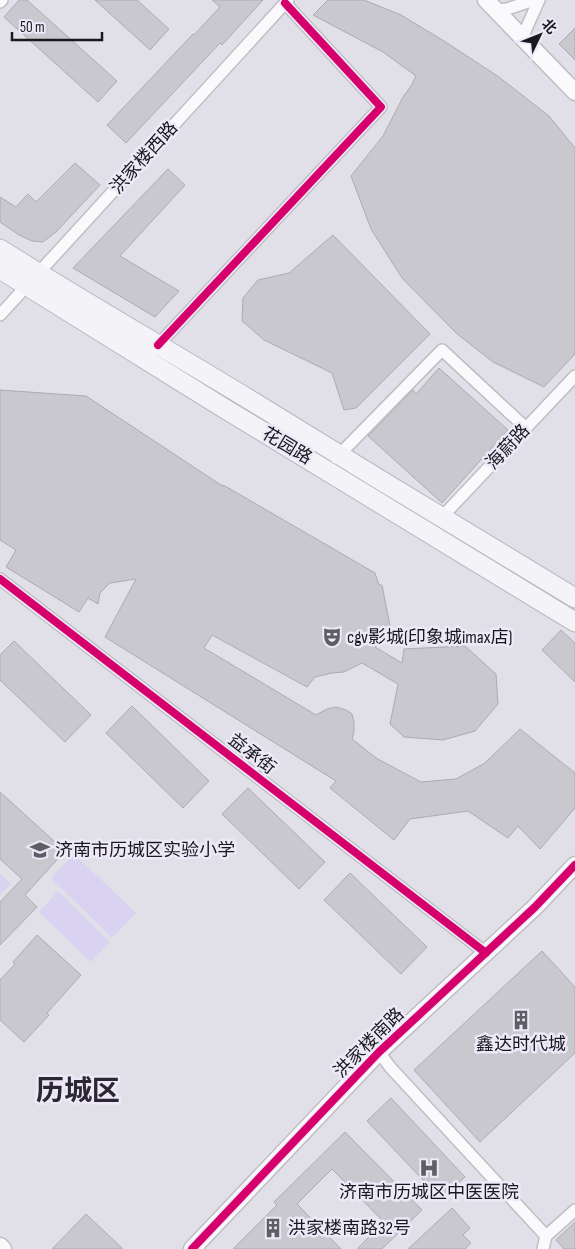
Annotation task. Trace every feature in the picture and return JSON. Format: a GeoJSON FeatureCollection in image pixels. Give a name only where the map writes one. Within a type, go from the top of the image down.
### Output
{"type":"FeatureCollection","features":[{"type":"Feature","properties":{"kind":"main road","name":"花园路"},"geometry":{"type":"LineString","coordinates":[[0,249],[33,280],[324,469],[575,622]]}},
{"type":"Feature","properties":{"kind":"main road","name":"花园路"},"geometry":{"type":"LineString","coordinates":[[0,269],[33,280],[158,345],[575,598]]}},
{"type":"Feature","properties":{"kind":"street"},"geometry":{"type":"LineString","coordinates":[[490,5],[507,9],[534,0]]}},
{"type":"Feature","properties":{"kind":"street"},"geometry":{"type":"LineString","coordinates":[[522,38],[539,0]]}},
{"type":"Feature","properties":{"kind":"street"},"geometry":{"type":"LineString","coordinates":[[158,345],[381,107],[287,1]]}},
{"type":"Feature","properties":{"kind":"street","name":"洪家楼西路"},"geometry":{"type":"LineString","coordinates":[[0,315],[287,1]]}},
{"type":"Feature","properties":{"kind":"street"},"geometry":{"type":"LineString","coordinates":[[490,5],[575,92]]}},
{"type":"Feature","properties":{"kind":"street"},"geometry":{"type":"LineString","coordinates":[[324,469],[442,350],[526,428]]}},
{"type":"Feature","properties":{"kind":"street","name":"海蔚路"},"geometry":{"type":"LineString","coordinates":[[441,518],[575,376]]}},
{"type":"Feature","properties":{"kind":"street","name":"益承街"},"geometry":{"type":"LineString","coordinates":[[0,578],[486,953]]}},
{"type":"Feature","properties":{"kind":"street","name":"洪家楼南路"},"geometry":{"type":"LineString","coordinates":[[192,1249],[379,1052],[535,908],[575,865]]}},
{"type":"Feature","properties":{"kind":"street"},"geometry":{"type":"LineString","coordinates":[[379,1052],[390,1067],[546,1236]]}},
{"type":"Feature","properties":{"kind":"street"},"geometry":{"type":"LineString","coordinates":[[543,1249],[546,1236],[575,1210]]}},
{"type":"Feature","properties":{"kind":"street"},"geometry":{"type":"LineString","coordinates":[[0,1246],[3,1249]]}},
{"type":"Feature","properties":{"kind":"shaded area"},"geometry":{"type":"Polygon","coordinates":[[[74,854],[136,913],[112,938],[51,878],[74,854]]]}},
{"type":"Feature","properties":{"kind":"shaded area"},"geometry":{"type":"Polygon","coordinates":[[[0,873],[11,884],[0,895],[0,873]]]}},
{"type":"Feature","properties":{"kind":"shaded area"},"geometry":{"type":"Polygon","coordinates":[[[58,891],[110,942],[91,962],[39,912],[58,891]]]}},
{"type":"Feature","properties":{"kind":"building"},"geometry":{"type":"Polygon","coordinates":[[[19,0],[27,0],[117,81],[98,102],[4,17],[19,0]]]}},
{"type":"Feature","properties":{"kind":"building"},"geometry":{"type":"Polygon","coordinates":[[[95,0],[137,0],[169,29],[150,50],[95,0]]]}},
{"type":"Feature","properties":{"kind":"building"},"geometry":{"type":"Polygon","coordinates":[[[212,0],[263,0],[222,45],[220,43],[126,143],[107,125],[220,7],[212,0]]]}},
{"type":"Feature","properties":{"kind":"building"},"geometry":{"type":"Polygon","coordinates":[[[328,0],[364,0],[401,15],[499,77],[549,116],[575,148],[575,354],[544,387],[493,362],[456,333],[402,278],[371,229],[351,176],[383,136],[416,76],[383,52],[313,15],[328,0]]]}},
{"type":"Feature","properties":{"kind":"building"},"geometry":{"type":"Polygon","coordinates":[[[575,28],[575,60],[559,44],[575,28]]]}},
{"type":"Feature","properties":{"kind":"building"},"geometry":{"type":"Polygon","coordinates":[[[75,163],[100,185],[56,232],[43,242],[32,241],[0,222],[0,197],[16,207],[28,194],[36,202],[75,163]]]}},
{"type":"Feature","properties":{"kind":"building"},"geometry":{"type":"Polygon","coordinates":[[[168,169],[185,185],[120,256],[179,291],[155,317],[73,268],[168,169]]]}},
{"type":"Feature","properties":{"kind":"building"},"geometry":{"type":"Polygon","coordinates":[[[333,235],[430,334],[356,408],[344,410],[332,373],[264,340],[242,321],[243,298],[258,280],[289,273],[333,235]]]}},
{"type":"Feature","properties":{"kind":"building"},"geometry":{"type":"Polygon","coordinates":[[[439,368],[508,430],[442,503],[368,436],[413,390],[416,394],[439,368]]]}},
{"type":"Feature","properties":{"kind":"building"},"geometry":{"type":"Polygon","coordinates":[[[0,390],[86,396],[221,485],[375,573],[379,585],[382,585],[391,631],[375,647],[402,663],[404,649],[465,646],[496,674],[498,704],[475,731],[443,740],[404,737],[390,724],[398,684],[362,663],[344,672],[315,677],[307,687],[212,635],[204,648],[316,715],[336,707],[346,710],[352,714],[354,722],[352,739],[376,758],[421,782],[456,779],[485,763],[520,729],[575,773],[575,808],[540,849],[518,826],[508,838],[468,811],[410,819],[394,840],[330,788],[336,781],[105,637],[136,579],[110,583],[100,593],[98,604],[88,598],[79,612],[6,567],[16,550],[0,540],[0,390]]]}},
{"type":"Feature","properties":{"kind":"building"},"geometry":{"type":"Polygon","coordinates":[[[561,630],[575,643],[575,682],[542,650],[561,630]]]}},
{"type":"Feature","properties":{"kind":"building"},"geometry":{"type":"Polygon","coordinates":[[[14,641],[91,715],[65,742],[0,680],[0,655],[14,641]]]}},
{"type":"Feature","properties":{"kind":"building"},"geometry":{"type":"Polygon","coordinates":[[[132,706],[209,781],[183,808],[106,733],[132,706]]]}},
{"type":"Feature","properties":{"kind":"building"},"geometry":{"type":"Polygon","coordinates":[[[248,788],[325,862],[299,889],[222,814],[248,788]]]}},
{"type":"Feature","properties":{"kind":"building"},"geometry":{"type":"Polygon","coordinates":[[[0,792],[65,851],[25,895],[37,907],[0,945],[0,902],[22,879],[0,859],[0,792]]]}},
{"type":"Feature","properties":{"kind":"building"},"geometry":{"type":"Polygon","coordinates":[[[350,873],[427,947],[401,974],[324,900],[350,873]]]}},
{"type":"Feature","properties":{"kind":"building"},"geometry":{"type":"Polygon","coordinates":[[[37,935],[81,975],[47,1013],[49,1015],[24,1042],[0,1020],[0,980],[37,935]]]}},
{"type":"Feature","properties":{"kind":"building","name":"鑫达时代城"},"geometry":{"type":"Polygon","coordinates":[[[542,951],[575,987],[575,1053],[480,1142],[414,1070],[542,951]]]}},
{"type":"Feature","properties":{"kind":"building"},"geometry":{"type":"Polygon","coordinates":[[[391,1098],[465,1177],[441,1199],[367,1121],[391,1098]]]}},
{"type":"Feature","properties":{"kind":"building"},"geometry":{"type":"Polygon","coordinates":[[[345,1132],[422,1210],[382,1249],[357,1249],[384,1222],[332,1169],[297,1204],[341,1249],[233,1249],[277,1205],[274,1202],[345,1132]]]}},
{"type":"Feature","properties":{"kind":"building"},"geometry":{"type":"Polygon","coordinates":[[[452,1208],[470,1228],[463,1235],[471,1243],[465,1249],[408,1249],[452,1208]]]}},
{"type":"Feature","properties":{"kind":"building"},"geometry":{"type":"Polygon","coordinates":[[[86,1214],[123,1249],[52,1249],[86,1214]]]}},
{"type":"Feature","properties":{"kind":"building"},"geometry":{"type":"Polygon","coordinates":[[[575,1222],[575,1249],[564,1249],[556,1240],[575,1222]]]}},
{"type":"Feature","properties":{"kind":"cycle path"},"geometry":{"type":"LineString","coordinates":[[158,345],[381,107],[285,3]]}},
{"type":"Feature","properties":{"kind":"cycle path"},"geometry":{"type":"LineString","coordinates":[[0,579],[486,953]]}},
{"type":"Feature","properties":{"kind":"cycle path"},"geometry":{"type":"LineString","coordinates":[[192,1249],[379,1052],[535,907],[575,865]]}},
{"type":"Feature","properties":{"kind":"place","name":"cgv影城(印象城imax店)"},"geometry":{"type":"Point","coordinates":[332,637]}},
{"type":"Feature","properties":{"kind":"place","name":"济南市历城区实验小学"},"geometry":{"type":"Point","coordinates":[40,850]}},
{"type":"Feature","properties":{"kind":"place","name":"鑫达时代城"},"geometry":{"type":"Point","coordinates":[521,1020]}},
{"type":"Feature","properties":{"kind":"place","name":"济南市历城区中医医院"},"geometry":{"type":"Point","coordinates":[429,1168]}},
{"type":"Feature","properties":{"kind":"place","name":"洪家楼南路32号"},"geometry":{"type":"Point","coordinates":[273,1228]}},
{"type":"Feature","properties":{"kind":"district","name":"历城区"},"geometry":{"type":"Point","coordinates":[78,1091]}}]}
